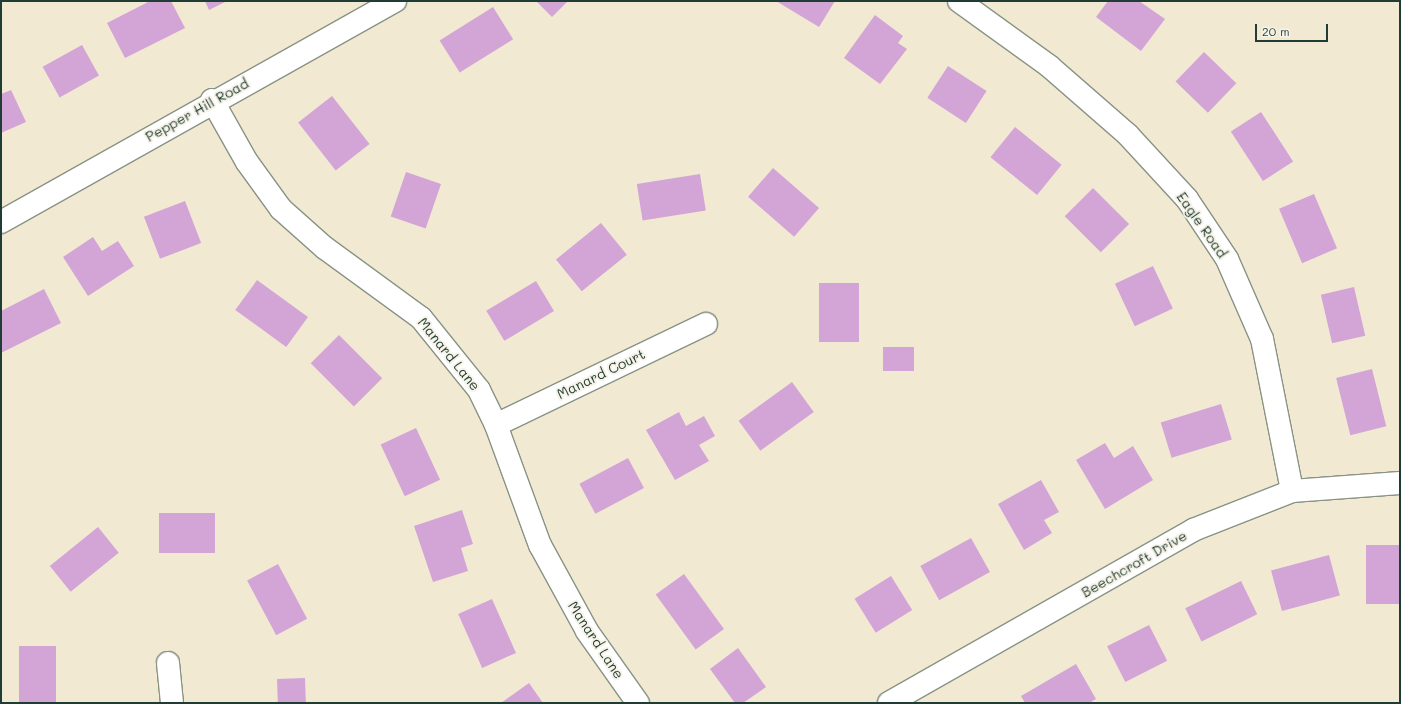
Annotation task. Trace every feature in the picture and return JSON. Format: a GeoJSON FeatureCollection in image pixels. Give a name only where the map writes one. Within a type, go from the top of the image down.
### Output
{"type":"FeatureCollection","features":[{"type":"Feature","properties":{"kind":"street","name":"Pepper Hill Road"},"geometry":{"type":"LineString","coordinates":[[1,222],[212,100],[395,1]]}},
{"type":"Feature","properties":{"kind":"street","name":"Eagle Road"},"geometry":{"type":"LineString","coordinates":[[959,1],[1054,71],[1128,135],[1187,199],[1227,259],[1262,339],[1292,491]]}},
{"type":"Feature","properties":{"kind":"street","name":"Manard Lane"},"geometry":{"type":"LineString","coordinates":[[212,100],[247,162],[281,209],[325,248],[421,318],[479,390],[496,425],[540,545],[587,630],[638,703]]}},
{"type":"Feature","properties":{"kind":"street","name":"Manard Court"},"geometry":{"type":"LineString","coordinates":[[496,425],[706,324]]}},
{"type":"Feature","properties":{"kind":"street","name":"Beechcroft Drive"},"geometry":{"type":"LineString","coordinates":[[889,703],[1193,530],[1292,491],[1400,483]]}},
{"type":"Feature","properties":{"kind":"street"},"geometry":{"type":"LineString","coordinates":[[168,663],[172,703]]}},
{"type":"Feature","properties":{"kind":"building"},"geometry":{"type":"Polygon","coordinates":[[[150,1],[171,1],[185,28],[125,58],[107,23],[150,1]]]}},
{"type":"Feature","properties":{"kind":"building"},"geometry":{"type":"Polygon","coordinates":[[[205,1],[227,1],[209,10],[205,1]]]}},
{"type":"Feature","properties":{"kind":"building"},"geometry":{"type":"Polygon","coordinates":[[[536,1],[568,1],[552,17],[536,1]]]}},
{"type":"Feature","properties":{"kind":"building"},"geometry":{"type":"Polygon","coordinates":[[[776,1],[835,1],[819,27],[776,1]]]}},
{"type":"Feature","properties":{"kind":"building"},"geometry":{"type":"Polygon","coordinates":[[[1108,1],[1139,1],[1165,19],[1141,51],[1096,17],[1108,1]]]}},
{"type":"Feature","properties":{"kind":"building"},"geometry":{"type":"Polygon","coordinates":[[[493,7],[513,39],[460,73],[440,40],[493,7]]]}},
{"type":"Feature","properties":{"kind":"building"},"geometry":{"type":"Polygon","coordinates":[[[875,15],[903,36],[898,43],[907,49],[880,84],[844,58],[875,15]]]}},
{"type":"Feature","properties":{"kind":"building"},"geometry":{"type":"Polygon","coordinates":[[[82,45],[99,76],[60,97],[43,67],[82,45]]]}},
{"type":"Feature","properties":{"kind":"building"},"geometry":{"type":"Polygon","coordinates":[[[1204,52],[1236,83],[1208,113],[1176,81],[1204,52]]]}},
{"type":"Feature","properties":{"kind":"building"},"geometry":{"type":"Polygon","coordinates":[[[948,66],[987,91],[966,123],[927,98],[948,66]]]}},
{"type":"Feature","properties":{"kind":"building"},"geometry":{"type":"Polygon","coordinates":[[[11,90],[26,122],[1,133],[1,94],[11,90]]]}},
{"type":"Feature","properties":{"kind":"building"},"geometry":{"type":"Polygon","coordinates":[[[332,96],[370,144],[336,171],[298,122],[332,96]]]}},
{"type":"Feature","properties":{"kind":"building"},"geometry":{"type":"Polygon","coordinates":[[[1261,112],[1293,161],[1263,181],[1231,132],[1261,112]]]}},
{"type":"Feature","properties":{"kind":"building"},"geometry":{"type":"Polygon","coordinates":[[[1015,127],[1062,165],[1037,195],[990,157],[1015,127]]]}},
{"type":"Feature","properties":{"kind":"building"},"geometry":{"type":"Polygon","coordinates":[[[773,168],[819,208],[794,237],[748,197],[773,168]]]}},
{"type":"Feature","properties":{"kind":"building"},"geometry":{"type":"Polygon","coordinates":[[[406,172],[441,184],[426,228],[391,216],[406,172]]]}},
{"type":"Feature","properties":{"kind":"building"},"geometry":{"type":"Polygon","coordinates":[[[700,174],[706,211],[643,221],[637,184],[700,174]]]}},
{"type":"Feature","properties":{"kind":"building"},"geometry":{"type":"Polygon","coordinates":[[[1093,188],[1129,224],[1101,252],[1065,216],[1093,188]]]}},
{"type":"Feature","properties":{"kind":"building"},"geometry":{"type":"Polygon","coordinates":[[[1314,194],[1337,248],[1302,263],[1279,209],[1314,194]]]}},
{"type":"Feature","properties":{"kind":"building"},"geometry":{"type":"Polygon","coordinates":[[[185,201],[201,243],[160,259],[144,217],[185,201]]]}},
{"type":"Feature","properties":{"kind":"building"},"geometry":{"type":"Polygon","coordinates":[[[601,223],[627,255],[582,291],[556,260],[601,223]]]}},
{"type":"Feature","properties":{"kind":"building"},"geometry":{"type":"Polygon","coordinates":[[[93,237],[102,251],[118,241],[134,266],[88,296],[63,257],[93,237]]]}},
{"type":"Feature","properties":{"kind":"building"},"geometry":{"type":"Polygon","coordinates":[[[1153,266],[1173,309],[1135,326],[1115,284],[1153,266]]]}},
{"type":"Feature","properties":{"kind":"building"},"geometry":{"type":"Polygon","coordinates":[[[257,280],[308,317],[286,347],[235,310],[257,280]]]}},
{"type":"Feature","properties":{"kind":"building"},"geometry":{"type":"Polygon","coordinates":[[[536,281],[554,311],[504,341],[486,311],[536,281]]]}},
{"type":"Feature","properties":{"kind":"building"},"geometry":{"type":"Polygon","coordinates":[[[819,283],[859,283],[859,342],[819,342],[819,283]]]}},
{"type":"Feature","properties":{"kind":"building"},"geometry":{"type":"Polygon","coordinates":[[[1354,287],[1365,336],[1332,343],[1321,295],[1354,287]]]}},
{"type":"Feature","properties":{"kind":"building"},"geometry":{"type":"Polygon","coordinates":[[[44,289],[61,323],[1,353],[1,311],[44,289]]]}},
{"type":"Feature","properties":{"kind":"building"},"geometry":{"type":"Polygon","coordinates":[[[339,335],[382,378],[354,406],[311,363],[339,335]]]}},
{"type":"Feature","properties":{"kind":"building"},"geometry":{"type":"Polygon","coordinates":[[[883,347],[914,347],[914,371],[883,371],[883,347]]]}},
{"type":"Feature","properties":{"kind":"building"},"geometry":{"type":"Polygon","coordinates":[[[1372,369],[1386,426],[1350,435],[1336,378],[1372,369]]]}},
{"type":"Feature","properties":{"kind":"building"},"geometry":{"type":"Polygon","coordinates":[[[792,382],[814,412],[760,451],[739,421],[792,382]]]}},
{"type":"Feature","properties":{"kind":"building"},"geometry":{"type":"Polygon","coordinates":[[[1221,404],[1232,439],[1172,458],[1161,422],[1221,404]]]}},
{"type":"Feature","properties":{"kind":"building"},"geometry":{"type":"Polygon","coordinates":[[[679,412],[686,426],[704,416],[715,436],[699,445],[709,461],[675,480],[646,430],[679,412]]]}},
{"type":"Feature","properties":{"kind":"building"},"geometry":{"type":"Polygon","coordinates":[[[416,428],[440,480],[405,496],[381,444],[416,428]]]}},
{"type":"Feature","properties":{"kind":"building"},"geometry":{"type":"Polygon","coordinates":[[[1105,443],[1114,458],[1133,446],[1153,480],[1105,509],[1076,460],[1105,443]]]}},
{"type":"Feature","properties":{"kind":"building"},"geometry":{"type":"Polygon","coordinates":[[[628,458],[644,488],[595,514],[579,484],[628,458]]]}},
{"type":"Feature","properties":{"kind":"building"},"geometry":{"type":"Polygon","coordinates":[[[1041,480],[1059,512],[1044,520],[1052,533],[1024,550],[998,504],[1041,480]]]}},
{"type":"Feature","properties":{"kind":"building"},"geometry":{"type":"Polygon","coordinates":[[[462,510],[473,544],[461,548],[468,571],[433,582],[414,526],[462,510]]]}},
{"type":"Feature","properties":{"kind":"building"},"geometry":{"type":"Polygon","coordinates":[[[159,513],[215,513],[215,553],[159,553],[159,513]]]}},
{"type":"Feature","properties":{"kind":"building"},"geometry":{"type":"Polygon","coordinates":[[[98,527],[119,553],[71,592],[50,566],[98,527]]]}},
{"type":"Feature","properties":{"kind":"building"},"geometry":{"type":"Polygon","coordinates":[[[971,538],[990,572],[939,600],[920,566],[971,538]]]}},
{"type":"Feature","properties":{"kind":"building"},"geometry":{"type":"Polygon","coordinates":[[[1366,545],[1400,545],[1400,604],[1366,604],[1366,545]]]}},
{"type":"Feature","properties":{"kind":"building"},"geometry":{"type":"Polygon","coordinates":[[[1329,555],[1340,596],[1282,611],[1271,571],[1329,555]]]}},
{"type":"Feature","properties":{"kind":"building"},"geometry":{"type":"Polygon","coordinates":[[[278,564],[307,619],[276,635],[247,580],[278,564]]]}},
{"type":"Feature","properties":{"kind":"building"},"geometry":{"type":"Polygon","coordinates":[[[684,574],[724,629],[696,650],[656,595],[684,574]]]}},
{"type":"Feature","properties":{"kind":"building"},"geometry":{"type":"Polygon","coordinates":[[[891,576],[912,610],[876,633],[855,599],[891,576]]]}},
{"type":"Feature","properties":{"kind":"building"},"geometry":{"type":"Polygon","coordinates":[[[1241,581],[1257,614],[1201,641],[1185,608],[1241,581]]]}},
{"type":"Feature","properties":{"kind":"building"},"geometry":{"type":"Polygon","coordinates":[[[492,599],[516,653],[482,668],[458,614],[492,599]]]}},
{"type":"Feature","properties":{"kind":"building"},"geometry":{"type":"Polygon","coordinates":[[[1149,625],[1167,661],[1125,682],[1107,646],[1149,625]]]}},
{"type":"Feature","properties":{"kind":"building"},"geometry":{"type":"Polygon","coordinates":[[[19,646],[56,646],[56,703],[19,703],[19,646]]]}},
{"type":"Feature","properties":{"kind":"building"},"geometry":{"type":"Polygon","coordinates":[[[738,648],[766,687],[743,703],[735,703],[710,669],[738,648]]]}},
{"type":"Feature","properties":{"kind":"building"},"geometry":{"type":"Polygon","coordinates":[[[1076,664],[1096,699],[1089,703],[1025,703],[1021,696],[1076,664]]]}},
{"type":"Feature","properties":{"kind":"building"},"geometry":{"type":"Polygon","coordinates":[[[305,678],[306,703],[278,703],[277,679],[305,678]]]}},
{"type":"Feature","properties":{"kind":"building"},"geometry":{"type":"Polygon","coordinates":[[[529,683],[543,703],[501,703],[529,683]]]}}]}
